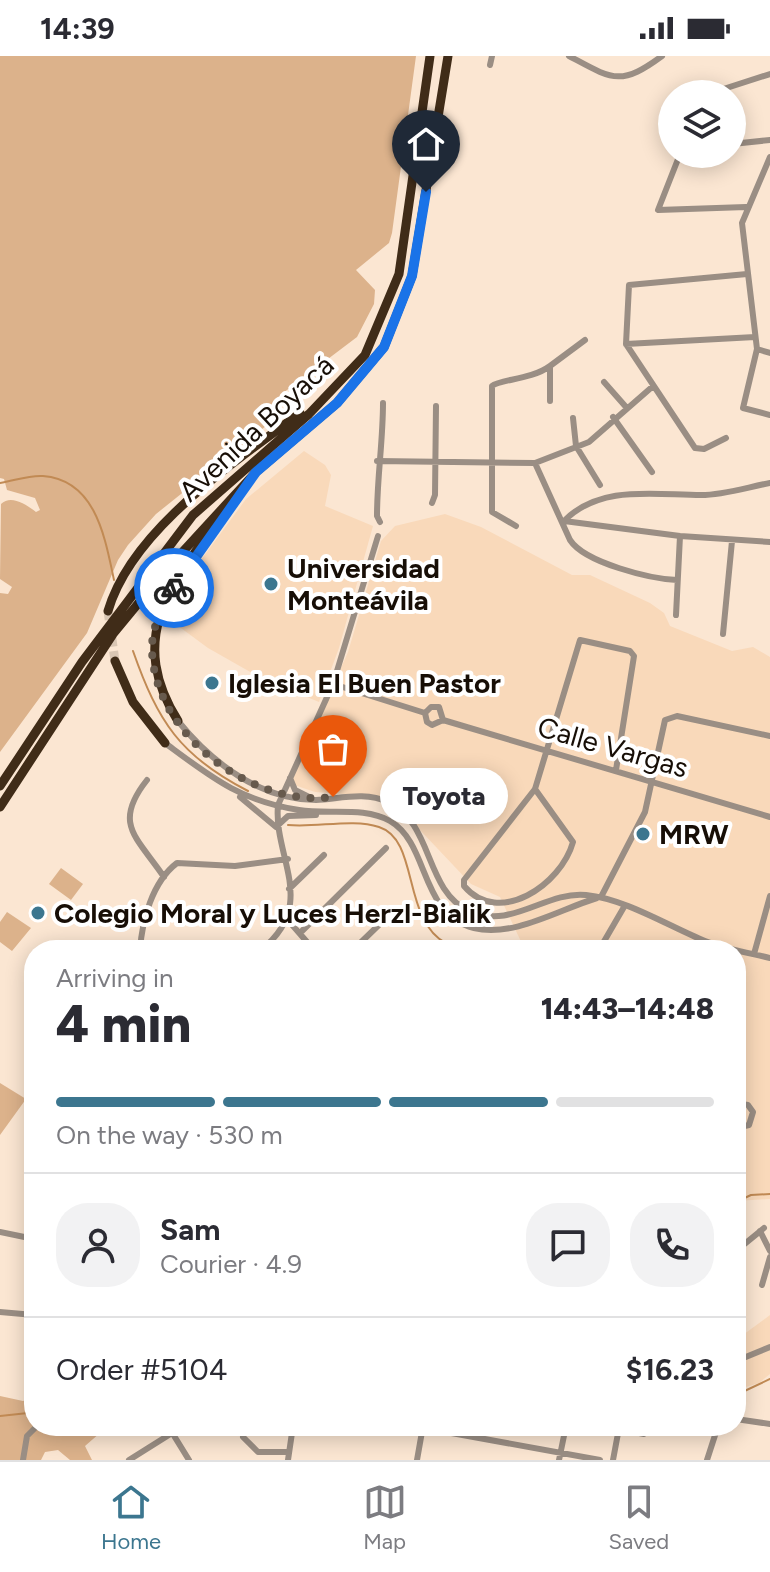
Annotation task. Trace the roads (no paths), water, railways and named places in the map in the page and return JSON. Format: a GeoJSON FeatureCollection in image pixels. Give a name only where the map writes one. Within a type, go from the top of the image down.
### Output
{"type":"FeatureCollection","features":[{"type":"Feature","properties":{"kind":"highway","name":"Avenida Boyacá"},"geometry":{"type":"LineString","coordinates":[[0,786],[82,662],[193,515],[333,391],[365,355],[399,274],[429,56]]}},
{"type":"Feature","properties":{"kind":"highway","name":"Avenida Boyacá"},"geometry":{"type":"LineString","coordinates":[[0,807],[113,634],[204,526],[256,472],[337,403],[370,366],[395,325],[412,276],[448,59]]}},
{"type":"Feature","properties":{"kind":"highway"},"geometry":{"type":"LineString","coordinates":[[108,611],[118,584],[143,546],[162,526],[234,463],[333,391]]}},
{"type":"Feature","properties":{"kind":"highway"},"geometry":{"type":"LineString","coordinates":[[178,721],[158,679],[152,646],[154,630],[184,571],[256,472]]}},
{"type":"Feature","properties":{"kind":"highway"},"geometry":{"type":"LineString","coordinates":[[115,661],[133,702],[165,743]]}},
{"type":"Feature","properties":{"kind":"street"},"geometry":{"type":"LineString","coordinates":[[490,65],[492,56]]}},
{"type":"Feature","properties":{"kind":"street"},"geometry":{"type":"LineString","coordinates":[[569,56],[609,78],[623,79],[639,73],[662,56]]}},
{"type":"Feature","properties":{"kind":"street"},"geometry":{"type":"LineString","coordinates":[[746,82],[770,74]]}},
{"type":"Feature","properties":{"kind":"street"},"geometry":{"type":"LineString","coordinates":[[746,143],[770,140]]}},
{"type":"Feature","properties":{"kind":"street"},"geometry":{"type":"LineString","coordinates":[[770,157],[746,207],[742,223],[757,349],[743,408],[770,415]]}},
{"type":"Feature","properties":{"kind":"street"},"geometry":{"type":"LineString","coordinates":[[674,168],[658,210],[746,207]]}},
{"type":"Feature","properties":{"kind":"street"},"geometry":{"type":"LineString","coordinates":[[726,438],[704,449],[695,448],[652,387],[626,344],[629,285],[747,274]]}},
{"type":"Feature","properties":{"kind":"street"},"geometry":{"type":"LineString","coordinates":[[626,344],[755,337]]}},
{"type":"Feature","properties":{"kind":"street"},"geometry":{"type":"LineString","coordinates":[[516,526],[493,515],[493,384],[524,380],[550,366],[585,340]]}},
{"type":"Feature","properties":{"kind":"street"},"geometry":{"type":"LineString","coordinates":[[757,349],[770,353]]}},
{"type":"Feature","properties":{"kind":"street"},"geometry":{"type":"LineString","coordinates":[[550,366],[550,401]]}},
{"type":"Feature","properties":{"kind":"street"},"geometry":{"type":"LineString","coordinates":[[604,382],[626,407]]}},
{"type":"Feature","properties":{"kind":"street"},"geometry":{"type":"LineString","coordinates":[[377,461],[535,463],[589,442],[613,417],[652,387]]}},
{"type":"Feature","properties":{"kind":"street"},"geometry":{"type":"LineString","coordinates":[[380,522],[377,516],[377,461],[383,437],[383,403]]}},
{"type":"Feature","properties":{"kind":"street"},"geometry":{"type":"LineString","coordinates":[[432,503],[436,406]]}},
{"type":"Feature","properties":{"kind":"street"},"geometry":{"type":"LineString","coordinates":[[613,417],[652,472]]}},
{"type":"Feature","properties":{"kind":"street"},"geometry":{"type":"LineString","coordinates":[[573,418],[576,446],[600,485]]}},
{"type":"Feature","properties":{"kind":"street"},"geometry":{"type":"LineString","coordinates":[[535,463],[579,549],[647,579],[677,580]]}},
{"type":"Feature","properties":{"kind":"street"},"geometry":{"type":"LineString","coordinates":[[564,521],[579,508],[627,494],[702,495],[770,483]]}},
{"type":"Feature","properties":{"kind":"street"},"geometry":{"type":"LineString","coordinates":[[564,521],[680,536],[770,542]]}},
{"type":"Feature","properties":{"kind":"street"},"geometry":{"type":"LineString","coordinates":[[269,940],[287,919],[289,889],[288,859],[276,827],[278,805],[333,684],[378,536]]}},
{"type":"Feature","properties":{"kind":"street"},"geometry":{"type":"LineString","coordinates":[[676,615],[680,536]]}},
{"type":"Feature","properties":{"kind":"street"},"geometry":{"type":"LineString","coordinates":[[723,634],[732,541]]}},
{"type":"Feature","properties":{"kind":"street"},"geometry":{"type":"LineString","coordinates":[[535,789],[573,842],[566,857],[541,887],[520,899],[493,904],[475,896],[464,886],[464,880],[535,789],[578,642],[630,651],[634,656],[616,770]]}},
{"type":"Feature","properties":{"kind":"street","name":"Calle Vargas"},"geometry":{"type":"LineString","coordinates":[[333,684],[425,713]]}},
{"type":"Feature","properties":{"kind":"street","name":"Calle Vargas"},"geometry":{"type":"LineString","coordinates":[[425,713],[431,707],[439,707],[443,720]]}},
{"type":"Feature","properties":{"kind":"street","name":"Calle Vargas"},"geometry":{"type":"LineString","coordinates":[[425,713],[429,724],[438,725],[443,720]]}},
{"type":"Feature","properties":{"kind":"street"},"geometry":{"type":"LineString","coordinates":[[276,827],[288,816],[327,813],[364,813],[388,819],[400,828],[440,906],[463,924],[493,929],[526,923],[601,897],[645,812],[668,718],[677,716],[770,736]]}},
{"type":"Feature","properties":{"kind":"street","name":"Calle Vargas"},"geometry":{"type":"LineString","coordinates":[[443,720],[770,817]]}},
{"type":"Feature","properties":{"kind":"street"},"geometry":{"type":"LineString","coordinates":[[178,721],[200,748],[225,767],[249,782],[282,795],[316,800],[351,795],[386,801],[410,818],[440,882],[467,910],[501,917],[571,896],[601,897],[704,940]]}},
{"type":"Feature","properties":{"kind":"street"},"geometry":{"type":"LineString","coordinates":[[165,743],[276,827]]}},
{"type":"Feature","properties":{"kind":"street"},"geometry":{"type":"LineString","coordinates":[[289,776],[295,790],[316,800]]}},
{"type":"Feature","properties":{"kind":"street"},"geometry":{"type":"LineString","coordinates":[[147,780],[131,801],[129,824],[164,877]]}},
{"type":"Feature","properties":{"kind":"street"},"geometry":{"type":"LineString","coordinates":[[233,792],[278,805],[327,813]]}},
{"type":"Feature","properties":{"kind":"street"},"geometry":{"type":"LineString","coordinates":[[300,933],[386,848]]}},
{"type":"Feature","properties":{"kind":"street"},"geometry":{"type":"LineString","coordinates":[[289,889],[324,855]]}},
{"type":"Feature","properties":{"kind":"street"},"geometry":{"type":"LineString","coordinates":[[141,940],[144,920],[164,877],[183,862],[235,866],[288,859]]}},
{"type":"Feature","properties":{"kind":"street"},"geometry":{"type":"LineString","coordinates":[[754,954],[770,896]]}},
{"type":"Feature","properties":{"kind":"street"},"geometry":{"type":"LineString","coordinates":[[605,940],[624,907]]}},
{"type":"Feature","properties":{"kind":"street"},"geometry":{"type":"LineString","coordinates":[[82,916],[144,920]]}},
{"type":"Feature","properties":{"kind":"street"},"geometry":{"type":"LineString","coordinates":[[287,919],[306,940]]}},
{"type":"Feature","properties":{"kind":"street"},"geometry":{"type":"LineString","coordinates":[[363,940],[385,919]]}},
{"type":"Feature","properties":{"kind":"street"},"geometry":{"type":"LineString","coordinates":[[746,952],[770,958]]}},
{"type":"Feature","properties":{"kind":"street"},"geometry":{"type":"LineString","coordinates":[[746,1105],[753,1118],[746,1126]]}},
{"type":"Feature","properties":{"kind":"street"},"geometry":{"type":"LineString","coordinates":[[746,1243],[762,1230],[770,1251]]}},
{"type":"Feature","properties":{"kind":"street"},"geometry":{"type":"LineString","coordinates":[[0,1232],[24,1237]]}},
{"type":"Feature","properties":{"kind":"street"},"geometry":{"type":"LineString","coordinates":[[762,1285],[770,1257]]}},
{"type":"Feature","properties":{"kind":"street"},"geometry":{"type":"LineString","coordinates":[[0,1312],[24,1314]]}},
{"type":"Feature","properties":{"kind":"street"},"geometry":{"type":"LineString","coordinates":[[746,1357],[770,1347]]}},
{"type":"Feature","properties":{"kind":"street"},"geometry":{"type":"LineString","coordinates":[[746,1420],[770,1424]]}},
{"type":"Feature","properties":{"kind":"street"},"geometry":{"type":"LineString","coordinates":[[23,1460],[27,1436]]}},
{"type":"Feature","properties":{"kind":"street"},"geometry":{"type":"LineString","coordinates":[[129,1460],[167,1436]]}},
{"type":"Feature","properties":{"kind":"street"},"geometry":{"type":"LineString","coordinates":[[174,1436],[189,1460]]}},
{"type":"Feature","properties":{"kind":"street"},"geometry":{"type":"LineString","coordinates":[[243,1437],[258,1452],[288,1456],[291,1436]]}},
{"type":"Feature","properties":{"kind":"street"},"geometry":{"type":"LineString","coordinates":[[417,1460],[421,1436]]}},
{"type":"Feature","properties":{"kind":"street"},"geometry":{"type":"LineString","coordinates":[[464,1436],[560,1457],[600,1460]]}},
{"type":"Feature","properties":{"kind":"street"},"geometry":{"type":"LineString","coordinates":[[560,1457],[564,1436]]}},
{"type":"Feature","properties":{"kind":"street"},"geometry":{"type":"LineString","coordinates":[[613,1460],[618,1436]]}},
{"type":"Feature","properties":{"kind":"street"},"geometry":{"type":"LineString","coordinates":[[707,1460],[715,1436]]}},
{"type":"Feature","properties":{"kind":"waterway"},"geometry":{"type":"LineString","coordinates":[[0,483],[43,476],[61,480],[75,488],[86,500],[102,530],[114,580]]}},
{"type":"Feature","properties":{"kind":"waterway"},"geometry":{"type":"LineString","coordinates":[[133,651],[152,698],[174,734],[205,764],[248,791]]}},
{"type":"Feature","properties":{"kind":"waterway"},"geometry":{"type":"LineString","coordinates":[[288,825],[369,824],[392,835],[400,847],[423,917],[433,933],[442,940]]}},
{"type":"Feature","properties":{"kind":"waterway"},"geometry":{"type":"LineString","coordinates":[[746,1197],[770,1194]]}},
{"type":"Feature","properties":{"kind":"waterway"},"geometry":{"type":"LineString","coordinates":[[746,1390],[770,1379]]}},
{"type":"Feature","properties":{"kind":"waterway"},"geometry":{"type":"LineString","coordinates":[[0,1416],[24,1413]]}},
{"type":"Feature","properties":{"kind":"tunnel"},"geometry":{"type":"LineString","coordinates":[[108,611],[115,661]]}},
{"type":"Feature","properties":{"kind":"place","name":"Universidad Monteávila"},"geometry":{"type":"Point","coordinates":[271,584]}},
{"type":"Feature","properties":{"kind":"place","name":"Iglesia El Buen Pastor"},"geometry":{"type":"Point","coordinates":[212,683]}},
{"type":"Feature","properties":{"kind":"place","name":"Toyota"},"geometry":{"type":"Point","coordinates":[333,797]}},
{"type":"Feature","properties":{"kind":"place","name":"MRW"},"geometry":{"type":"Point","coordinates":[643,834]}},
{"type":"Feature","properties":{"kind":"place","name":"Colegio Moral y Luces Herzl-Bialik"},"geometry":{"type":"Point","coordinates":[38,913]}}]}
